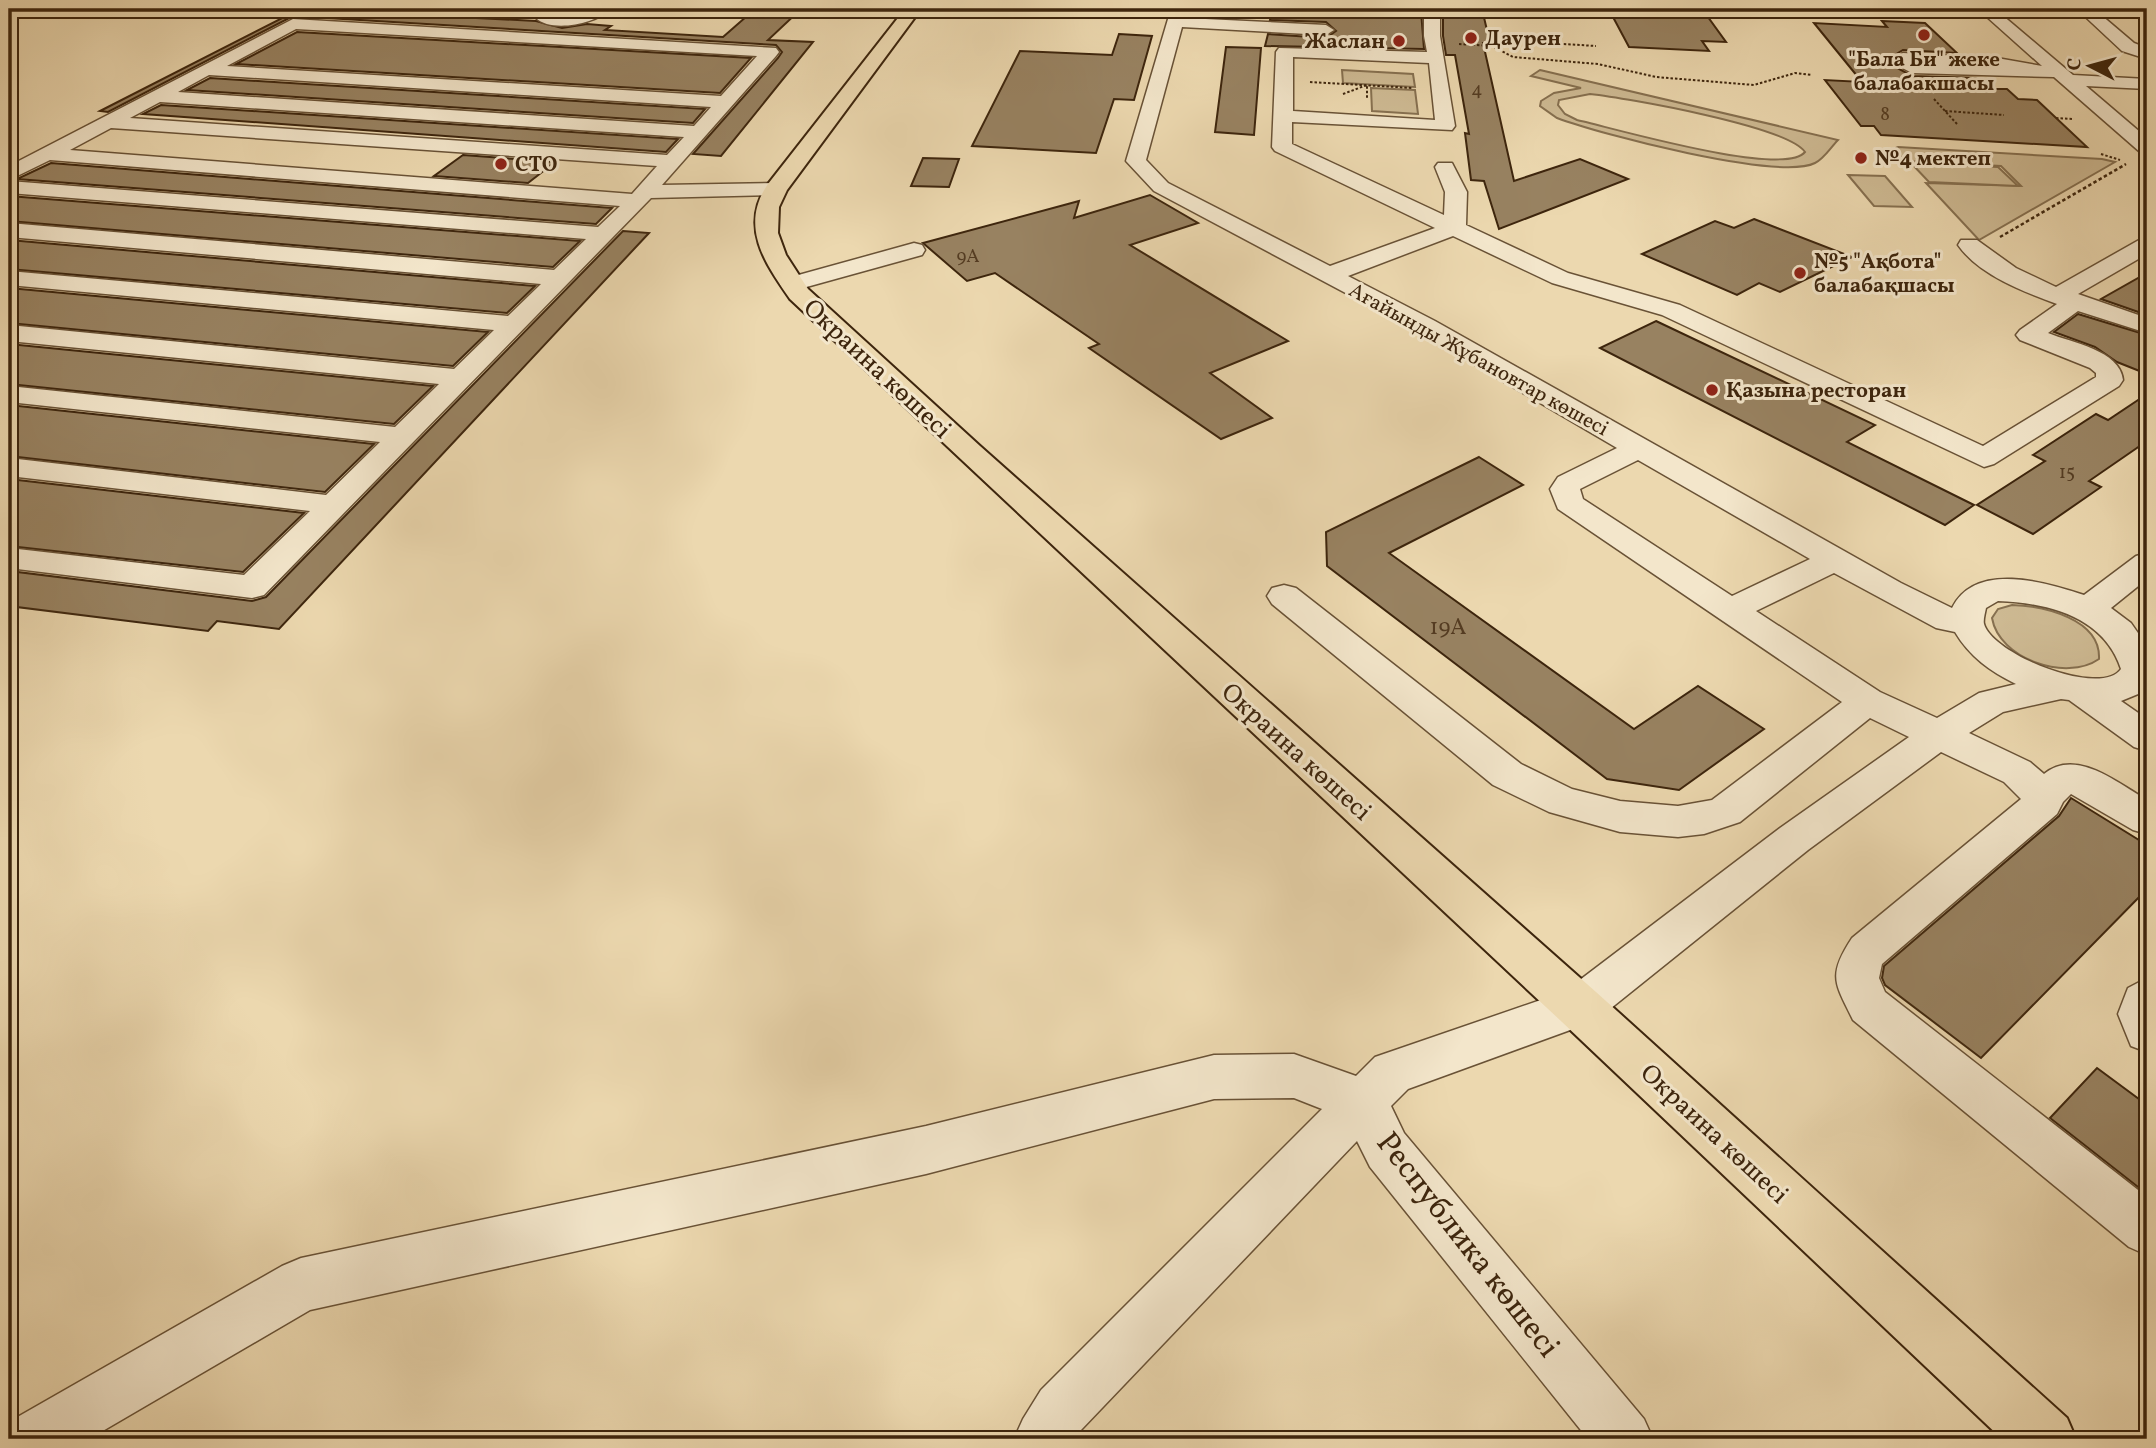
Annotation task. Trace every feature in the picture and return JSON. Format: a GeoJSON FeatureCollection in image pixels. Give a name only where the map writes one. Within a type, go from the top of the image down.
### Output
{"type":"FeatureCollection","features":[{"type":"Feature","properties":{"kind":"main road","name":"Окраина көшесі"},"geometry":{"type":"LineString","coordinates":[[913,9],[776,189],[766,211],[766,229],[777,263],[792,284],[823,318],[969,453],[1578,1007],[2046,1439]]}},
{"type":"Feature","properties":{"kind":"street"},"geometry":{"type":"LineString","coordinates":[[546,9],[531,18],[582,20],[602,9]]}},
{"type":"Feature","properties":{"kind":"street"},"geometry":{"type":"LineString","coordinates":[[1284,116],[1445,126],[1441,89],[1430,43],[1432,9]]}},
{"type":"Feature","properties":{"kind":"street"},"geometry":{"type":"LineString","coordinates":[[1986,9],[2147,148]]}},
{"type":"Feature","properties":{"kind":"street"},"geometry":{"type":"LineString","coordinates":[[2085,9],[2128,47],[2147,54]]}},
{"type":"Feature","properties":{"kind":"street"},"geometry":{"type":"LineString","coordinates":[[1178,15],[1338,31]]}},
{"type":"Feature","properties":{"kind":"street","name":"Ағайынды Жұбановтар көшесі"},"geometry":{"type":"LineString","coordinates":[[1178,15],[1136,161],[1161,187],[1426,326],[1930,612],[1948,620],[1968,624]]}},
{"type":"Feature","properties":{"kind":"street"},"geometry":{"type":"LineString","coordinates":[[9,174],[293,24],[770,52],[641,197],[252,587],[9,558]]}},
{"type":"Feature","properties":{"kind":"street"},"geometry":{"type":"LineString","coordinates":[[1430,43],[1285,51],[1282,147],[1560,278],[1671,310],[1983,458],[2110,380],[2109,371],[2099,362],[2029,335],[2068,297],[2123,258],[2147,245]]}},
{"type":"Feature","properties":{"kind":"street"},"geometry":{"type":"LineString","coordinates":[[252,46],[279,48]]}},
{"type":"Feature","properties":{"kind":"street"},"geometry":{"type":"LineString","coordinates":[[2025,69],[1912,68],[1898,61],[1903,58],[1997,63],[2064,76],[2147,84]]}},
{"type":"Feature","properties":{"kind":"street"},"geometry":{"type":"LineString","coordinates":[[206,70],[725,103]]}},
{"type":"Feature","properties":{"kind":"street"},"geometry":{"type":"LineString","coordinates":[[722,74],[749,76]]}},
{"type":"Feature","properties":{"kind":"street"},"geometry":{"type":"LineString","coordinates":[[157,96],[699,132]]}},
{"type":"Feature","properties":{"kind":"street"},"geometry":{"type":"LineString","coordinates":[[107,122],[673,160]]}},
{"type":"Feature","properties":{"kind":"street"},"geometry":{"type":"LineString","coordinates":[[46,154],[641,197],[776,189]]}},
{"type":"Feature","properties":{"kind":"street"},"geometry":{"type":"LineString","coordinates":[[1445,167],[1456,192],[1455,228]]}},
{"type":"Feature","properties":{"kind":"street"},"geometry":{"type":"LineString","coordinates":[[9,187],[603,234]]}},
{"type":"Feature","properties":{"kind":"street"},"geometry":{"type":"LineString","coordinates":[[1329,275],[1455,228]]}},
{"type":"Feature","properties":{"kind":"street"},"geometry":{"type":"LineString","coordinates":[[9,230],[559,278]]}},
{"type":"Feature","properties":{"kind":"street"},"geometry":{"type":"LineString","coordinates":[[1972,248],[1993,266],[2016,279],[2147,326]]}},
{"type":"Feature","properties":{"kind":"street"},"geometry":{"type":"LineString","coordinates":[[792,284],[914,250]]}},
{"type":"Feature","properties":{"kind":"street"},"geometry":{"type":"LineString","coordinates":[[2123,258],[2147,267]]}},
{"type":"Feature","properties":{"kind":"street"},"geometry":{"type":"LineString","coordinates":[[9,278],[513,324]]}},
{"type":"Feature","properties":{"kind":"street"},"geometry":{"type":"LineString","coordinates":[[9,332],[460,377]]}},
{"type":"Feature","properties":{"kind":"street"},"geometry":{"type":"LineString","coordinates":[[9,394],[402,436]]}},
{"type":"Feature","properties":{"kind":"street"},"geometry":{"type":"LineString","coordinates":[[1639,448],[1569,483],[1565,489],[1569,503],[1867,701],[2017,772],[2043,796],[2043,803],[1867,951],[1858,965],[1856,979],[1869,1006],[2147,1229]]}},
{"type":"Feature","properties":{"kind":"street"},"geometry":{"type":"LineString","coordinates":[[9,467],[333,505]]}},
{"type":"Feature","properties":{"kind":"street"},"geometry":{"type":"LineString","coordinates":[[1732,609],[1836,560]]}},
{"type":"Feature","properties":{"kind":"street"},"geometry":{"type":"LineString","coordinates":[[2087,610],[2147,563]]}},
{"type":"Feature","properties":{"kind":"street"},"geometry":{"type":"LineString","coordinates":[[1043,1439],[1061,1410],[1392,1073],[1578,1007],[1794,839],[1937,736],[1992,702],[2072,689],[2110,691],[2138,698],[2139,669],[2136,654],[2118,631],[2087,610],[2057,597],[2024,590],[1995,590],[1974,599],[1967,610],[1968,624],[1979,642],[2000,661],[2026,675],[2072,689],[2147,737]]}},
{"type":"Feature","properties":{"kind":"street"},"geometry":{"type":"LineString","coordinates":[[1284,596],[1515,780],[1569,804],[1656,822],[1688,822],[1712,818],[1726,811],[1867,701]]}},
{"type":"Feature","properties":{"kind":"street"},"geometry":{"type":"LineString","coordinates":[[1992,702],[2000,661]]}},
{"type":"Feature","properties":{"kind":"street"},"geometry":{"type":"LineString","coordinates":[[2043,796],[2062,780],[2078,779],[2147,818]]}},
{"type":"Feature","properties":{"kind":"street"},"geometry":{"type":"LineString","coordinates":[[2147,998],[2142,1003],[2140,1016],[2147,1031]]}},
{"type":"Feature","properties":{"kind":"street"},"geometry":{"type":"LineString","coordinates":[[34,1439],[301,1285],[926,1150],[1214,1077],[1294,1076],[1363,1101]]}},
{"type":"Feature","properties":{"kind":"street","name":"Республика көшесі"},"geometry":{"type":"LineString","coordinates":[[1363,1101],[1387,1150],[1624,1439]]}},
{"type":"Feature","properties":{"kind":"path"},"geometry":{"type":"LineString","coordinates":[[1430,43],[1492,46],[1532,42],[1596,46]]}},
{"type":"Feature","properties":{"kind":"path"},"geometry":{"type":"LineString","coordinates":[[1492,46],[1513,57],[1598,64],[1656,77],[1754,85],[1796,73],[1812,75]]}},
{"type":"Feature","properties":{"kind":"path"},"geometry":{"type":"LineString","coordinates":[[1285,80],[1441,89]]}},
{"type":"Feature","properties":{"kind":"path"},"geometry":{"type":"LineString","coordinates":[[1934,99],[1957,124]]}},
{"type":"Feature","properties":{"kind":"path"},"geometry":{"type":"LineString","coordinates":[[1945,111],[2004,115]]}},
{"type":"Feature","properties":{"kind":"path"},"geometry":{"type":"LineString","coordinates":[[1972,248],[2129,163]]}},
{"type":"Feature","properties":{"kind":"shaded area"},"geometry":{"type":"Polygon","coordinates":[[[1342,70],[1413,74],[1415,87],[1343,83],[1342,70]]]}},
{"type":"Feature","properties":{"kind":"shaded area"},"geometry":{"type":"Polygon","coordinates":[[[1540,70],[1838,140],[1815,163],[1795,167],[1765,166],[1688,153],[1557,118],[1540,106],[1541,101],[1554,93],[1581,88],[1531,76],[1540,70]],[[1590,94],[1559,100],[1558,105],[1565,114],[1577,120],[1697,149],[1766,159],[1791,158],[1805,152],[1792,142],[1739,123],[1590,94]]]}},
{"type":"Feature","properties":{"kind":"shaded area"},"geometry":{"type":"Polygon","coordinates":[[[1371,88],[1415,90],[1418,114],[1372,111],[1371,88]]]}},
{"type":"Feature","properties":{"kind":"shaded area"},"geometry":{"type":"Polygon","coordinates":[[[1898,147],[2115,162],[1979,240],[1926,183],[2021,186],[2001,166],[1905,161],[1893,149],[1898,147]]]}},
{"type":"Feature","properties":{"kind":"shaded area"},"geometry":{"type":"Polygon","coordinates":[[[1911,163],[1998,167],[2018,186],[1929,182],[1911,163]]]}},
{"type":"Feature","properties":{"kind":"shaded area"},"geometry":{"type":"Polygon","coordinates":[[[1848,175],[1885,176],[1912,207],[1874,206],[1848,175]]]}},
{"type":"Feature","properties":{"kind":"shaded area"},"geometry":{"type":"Polygon","coordinates":[[[2012,605],[2054,612],[2081,625],[2091,634],[2097,645],[2099,659],[2085,666],[2069,668],[2036,663],[2020,655],[2007,645],[1997,632],[1992,618],[1998,609],[2012,605]]]}},
{"type":"Feature","properties":{"kind":"building"},"geometry":{"type":"Polygon","coordinates":[[[300,9],[536,21],[562,28],[587,24],[611,26],[605,30],[723,37],[755,9],[801,9],[768,40],[813,42],[721,156],[693,154],[778,58],[782,52],[776,45],[293,16],[108,112],[100,111],[300,9]]]}},
{"type":"Feature","properties":{"kind":"building"},"geometry":{"type":"Polygon","coordinates":[[[1273,9],[1421,11],[1424,49],[1265,46],[1268,34],[1326,38],[1336,31],[1326,22],[1270,20],[1273,9]]]}},
{"type":"Feature","properties":{"kind":"building"},"geometry":{"type":"Polygon","coordinates":[[[1451,9],[1482,9],[1490,43],[1483,43],[1514,181],[1580,159],[1628,179],[1499,229],[1484,181],[1471,180],[1465,133],[1469,134],[1455,55],[1446,55],[1443,36],[1443,12],[1452,13],[1451,9]]]}},
{"type":"Feature","properties":{"kind":"building"},"geometry":{"type":"Polygon","coordinates":[[[1631,10],[1705,13],[1726,42],[1702,41],[1709,51],[1629,47],[1613,17],[1636,18],[1631,10]]]}},
{"type":"Feature","properties":{"kind":"building"},"geometry":{"type":"Polygon","coordinates":[[[1882,21],[1925,23],[1957,53],[1903,50],[1888,59],[1888,63],[1912,76],[1983,78],[1995,89],[2007,89],[2018,99],[2037,100],[2087,147],[1881,135],[1874,126],[1861,126],[1825,80],[1862,82],[1814,23],[1887,27],[1882,21]]]}},
{"type":"Feature","properties":{"kind":"building"},"geometry":{"type":"Polygon","coordinates":[[[297,32],[751,58],[720,93],[236,64],[297,32]]]}},
{"type":"Feature","properties":{"kind":"building"},"geometry":{"type":"Polygon","coordinates":[[[1119,34],[1152,36],[1134,100],[1114,99],[1096,153],[972,146],[1020,51],[1112,55],[1119,34]]]}},
{"type":"Feature","properties":{"kind":"building"},"geometry":{"type":"Polygon","coordinates":[[[1226,47],[1261,48],[1254,135],[1215,132],[1226,47]]]}},
{"type":"Feature","properties":{"kind":"building"},"geometry":{"type":"Polygon","coordinates":[[[210,78],[705,109],[693,123],[187,90],[210,78]]]}},
{"type":"Feature","properties":{"kind":"building"},"geometry":{"type":"Polygon","coordinates":[[[161,105],[678,139],[666,152],[143,114],[161,105]]]}},
{"type":"Feature","properties":{"kind":"building"},"geometry":{"type":"Polygon","coordinates":[[[463,155],[555,162],[528,183],[434,176],[463,155]]]}},
{"type":"Feature","properties":{"kind":"building"},"geometry":{"type":"Polygon","coordinates":[[[923,158],[959,159],[949,187],[911,186],[923,158]]]}},
{"type":"Feature","properties":{"kind":"building"},"geometry":{"type":"Polygon","coordinates":[[[51,163],[612,208],[596,224],[17,179],[51,163]]]}},
{"type":"Feature","properties":{"kind":"building"},"geometry":{"type":"Polygon","coordinates":[[[1150,195],[1198,223],[1130,245],[1288,341],[1210,373],[1272,418],[1221,439],[1089,348],[1099,344],[995,273],[967,281],[923,243],[1079,201],[1074,218],[1150,195]]]}},
{"type":"Feature","properties":{"kind":"building"},"geometry":{"type":"Polygon","coordinates":[[[9,196],[580,241],[553,267],[9,221],[9,196]]]}},
{"type":"Feature","properties":{"kind":"building"},"geometry":{"type":"Polygon","coordinates":[[[1754,219],[1852,257],[1780,292],[1759,283],[1737,295],[1642,254],[1715,221],[1734,228],[1754,219]]]}},
{"type":"Feature","properties":{"kind":"building"},"geometry":{"type":"Polygon","coordinates":[[[623,231],[649,233],[279,629],[217,621],[208,631],[9,606],[9,571],[252,601],[266,597],[623,231]]]}},
{"type":"Feature","properties":{"kind":"building"},"geometry":{"type":"Polygon","coordinates":[[[9,240],[535,286],[507,313],[9,269],[9,240]]]}},
{"type":"Feature","properties":{"kind":"building"},"geometry":{"type":"Polygon","coordinates":[[[2147,273],[2147,315],[2101,299],[2147,273]]]}},
{"type":"Feature","properties":{"kind":"building"},"geometry":{"type":"Polygon","coordinates":[[[9,288],[488,332],[453,366],[9,323],[9,288]]]}},
{"type":"Feature","properties":{"kind":"building"},"geometry":{"type":"Polygon","coordinates":[[[2078,314],[2147,335],[2147,374],[2117,362],[2095,347],[2054,332],[2078,314]]]}},
{"type":"Feature","properties":{"kind":"building"},"geometry":{"type":"Polygon","coordinates":[[[1656,321],[1875,425],[1847,442],[1974,505],[1945,525],[1600,348],[1656,321]]]}},
{"type":"Feature","properties":{"kind":"building"},"geometry":{"type":"Polygon","coordinates":[[[9,344],[433,386],[394,424],[9,384],[9,344]]]}},
{"type":"Feature","properties":{"kind":"building"},"geometry":{"type":"Polygon","coordinates":[[[2147,394],[2147,441],[2089,481],[2101,487],[2033,534],[1977,505],[2045,461],[2033,455],[2096,414],[2108,420],[2147,394]]]}},
{"type":"Feature","properties":{"kind":"building"},"geometry":{"type":"Polygon","coordinates":[[[9,405],[374,444],[325,492],[9,456],[9,405]]]}},
{"type":"Feature","properties":{"kind":"building"},"geometry":{"type":"Polygon","coordinates":[[[1479,457],[1523,485],[1389,553],[1634,729],[1698,686],[1764,729],[1679,790],[1607,779],[1327,566],[1326,532],[1479,457]]]}},
{"type":"Feature","properties":{"kind":"building"},"geometry":{"type":"Polygon","coordinates":[[[9,479],[304,513],[243,572],[9,546],[9,479]]]}},
{"type":"Feature","properties":{"kind":"building"},"geometry":{"type":"Polygon","coordinates":[[[2071,798],[2147,845],[2147,889],[1981,1058],[1885,985],[1882,978],[1884,966],[2059,816],[2071,798]]]}},
{"type":"Feature","properties":{"kind":"building"},"geometry":{"type":"Polygon","coordinates":[[[2097,1068],[2147,1105],[2147,1194],[2050,1118],[2097,1068]]]}},
{"type":"Feature","properties":{"kind":"place","name":"\"Бала Би\" жеке балабакшасы"},"geometry":{"type":"Point","coordinates":[1924,35]}},
{"type":"Feature","properties":{"kind":"place","name":"Даурен"},"geometry":{"type":"Point","coordinates":[1471,38]}},
{"type":"Feature","properties":{"kind":"place","name":"Жаслан"},"geometry":{"type":"Point","coordinates":[1399,41]}},
{"type":"Feature","properties":{"kind":"place","name":"№4 мектеп"},"geometry":{"type":"Point","coordinates":[1861,158]}},
{"type":"Feature","properties":{"kind":"place","name":"СТО"},"geometry":{"type":"Point","coordinates":[501,164]}},
{"type":"Feature","properties":{"kind":"place","name":"№5 \"Ақбота\" балабақшасы"},"geometry":{"type":"Point","coordinates":[1800,273]}},
{"type":"Feature","properties":{"kind":"place","name":"Қазына ресторан"},"geometry":{"type":"Point","coordinates":[1712,390]}}]}
